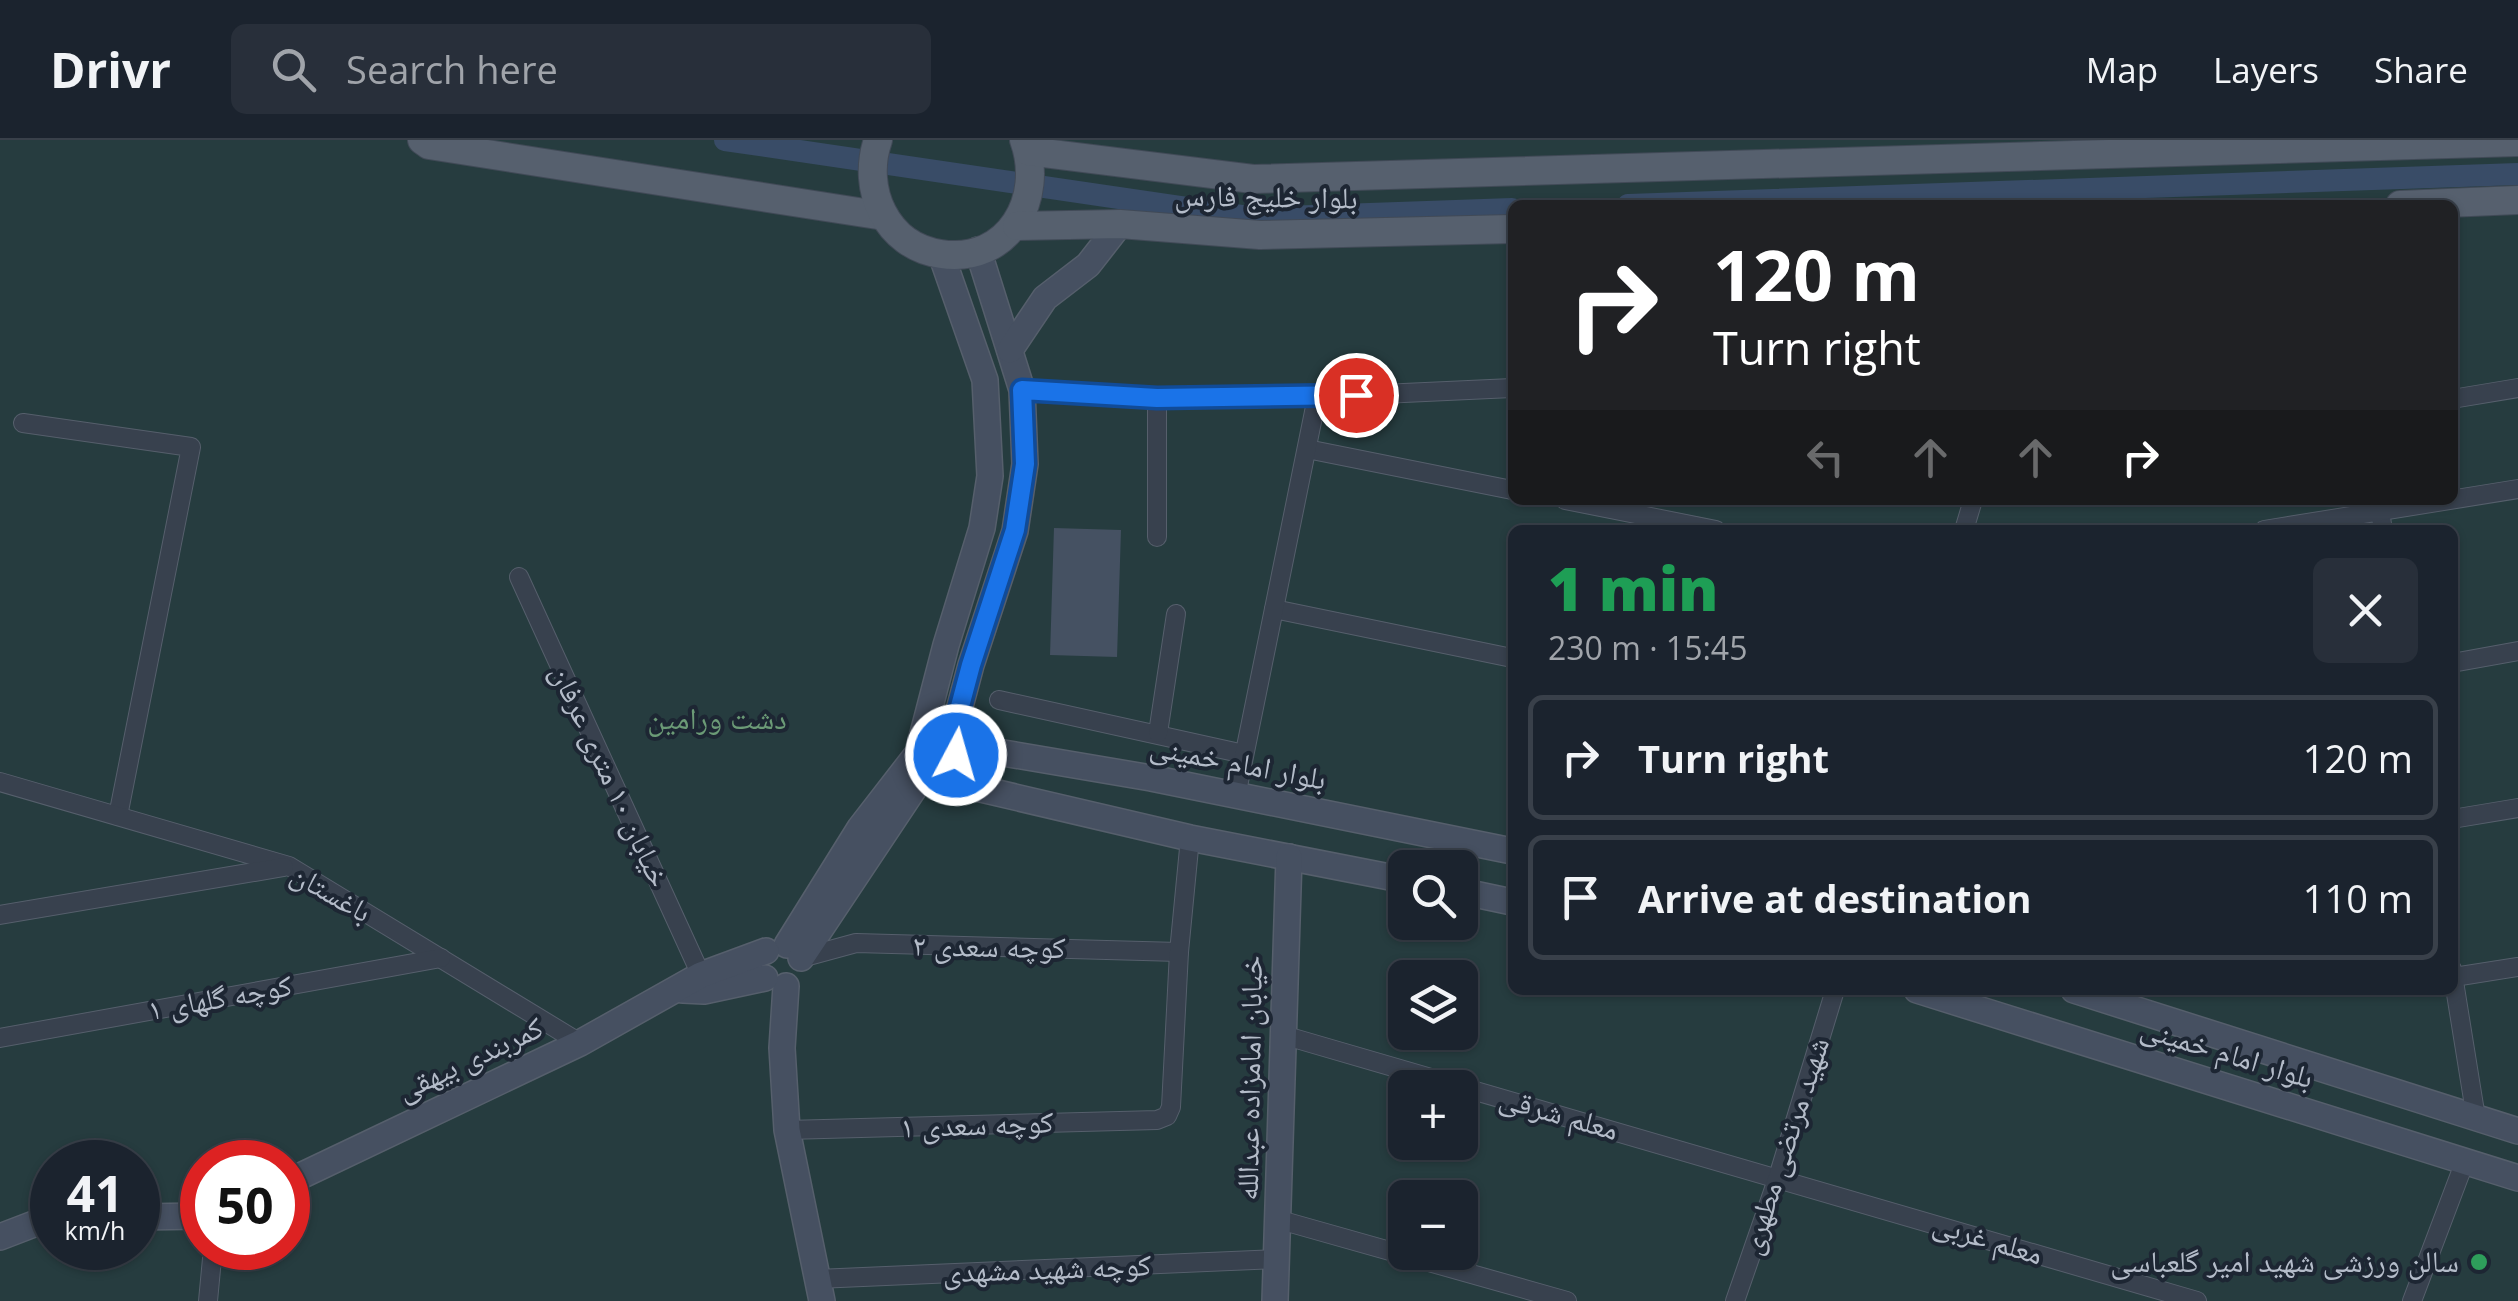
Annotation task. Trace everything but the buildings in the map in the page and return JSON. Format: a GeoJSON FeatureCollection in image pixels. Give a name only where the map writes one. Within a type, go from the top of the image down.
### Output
{"type":"FeatureCollection","features":[{"type":"Feature","properties":{"kind":"main road"},"geometry":{"type":"LineString","coordinates":[[422,140],[429,145],[884,216]]}},
{"type":"Feature","properties":{"kind":"main road","name":"بلوار خلیج فارس"},"geometry":{"type":"LineString","coordinates":[[1026,178],[1253,179],[2518,142]]}},
{"type":"Feature","properties":{"kind":"main road"},"geometry":{"type":"LineString","coordinates":[[875,154],[873,194],[884,216],[898,233],[919,247],[941,254],[978,250],[999,241],[1026,178]]}},
{"type":"Feature","properties":{"kind":"main road","name":"بلوار خلیج فارس"},"geometry":{"type":"LineString","coordinates":[[1026,178],[1120,224],[1260,235],[1508,229]]}},
{"type":"Feature","properties":{"kind":"main road"},"geometry":{"type":"LineString","coordinates":[[2458,203],[2518,200]]}},
{"type":"Feature","properties":{"kind":"main road"},"geometry":{"type":"LineString","coordinates":[[1010,350],[1045,298],[1088,265],[1120,224]]}},
{"type":"Feature","properties":{"kind":"main road"},"geometry":{"type":"LineString","coordinates":[[924,764],[953,768],[956,755],[950,744],[1015,530],[1025,464],[1022,390],[978,250]]}},
{"type":"Feature","properties":{"kind":"main road"},"geometry":{"type":"LineString","coordinates":[[819,1290],[787,1130],[775,982],[761,962],[785,951],[860,828],[924,764],[946,645],[982,528],[990,476],[985,380],[941,254]]}},
{"type":"Feature","properties":{"kind":"main road","name":"بلوار امام خمینی"},"geometry":{"type":"LineString","coordinates":[[924,764],[938,738],[950,744],[1508,851]]}},
{"type":"Feature","properties":{"kind":"main road"},"geometry":{"type":"LineString","coordinates":[[924,764],[1190,838],[1388,877]]}},
{"type":"Feature","properties":{"kind":"main road","name":"خیابان امامزاده عبدالله"},"geometry":{"type":"LineString","coordinates":[[1275,1301],[1288,857]]}},
{"type":"Feature","properties":{"kind":"main road"},"geometry":{"type":"LineString","coordinates":[[1478,895],[1508,901]]}},
{"type":"Feature","properties":{"kind":"main road"},"geometry":{"type":"LineString","coordinates":[[775,982],[798,978],[785,951]]}},
{"type":"Feature","properties":{"kind":"main road","name":"کمربندی بیهقی"},"geometry":{"type":"LineString","coordinates":[[310,1172],[580,1043],[701,976],[785,951]]}},
{"type":"Feature","properties":{"kind":"main road","name":"کمربندی بیهقی"},"geometry":{"type":"LineString","coordinates":[[678,990],[704,992],[775,982]]}},
{"type":"Feature","properties":{"kind":"main road","name":"بلوار امام خمینی"},"geometry":{"type":"LineString","coordinates":[[1933,995],[2518,1178]]}},
{"type":"Feature","properties":{"kind":"main road","name":"بلوار امام خمینی"},"geometry":{"type":"LineString","coordinates":[[2090,995],[2518,1131]]}},
{"type":"Feature","properties":{"kind":"main road"},"geometry":{"type":"LineString","coordinates":[[0,1237],[30,1226]]}},
{"type":"Feature","properties":{"kind":"street"},"geometry":{"type":"LineString","coordinates":[[1022,390],[1157,398],[1316,397],[1508,388]]}},
{"type":"Feature","properties":{"kind":"street"},"geometry":{"type":"LineString","coordinates":[[2458,398],[2518,388]]}},
{"type":"Feature","properties":{"kind":"street"},"geometry":{"type":"LineString","coordinates":[[1236,796],[1316,397]]}},
{"type":"Feature","properties":{"kind":"street"},"geometry":{"type":"LineString","coordinates":[[1157,398],[1157,537]]}},
{"type":"Feature","properties":{"kind":"street"},"geometry":{"type":"LineString","coordinates":[[23,423],[191,447],[118,816]]}},
{"type":"Feature","properties":{"kind":"street"},"geometry":{"type":"LineString","coordinates":[[1308,449],[1508,489]]}},
{"type":"Feature","properties":{"kind":"street"},"geometry":{"type":"LineString","coordinates":[[2458,500],[2518,490]]}},
{"type":"Feature","properties":{"kind":"street"},"geometry":{"type":"LineString","coordinates":[[1590,505],[1691,525]]}},
{"type":"Feature","properties":{"kind":"street"},"geometry":{"type":"LineString","coordinates":[[2300,525],[2432,505]]}},
{"type":"Feature","properties":{"kind":"street","name":"خیابان ۱۰ متری عرفان"},"geometry":{"type":"LineString","coordinates":[[519,577],[701,976]]}},
{"type":"Feature","properties":{"kind":"street"},"geometry":{"type":"LineString","coordinates":[[1274,608],[1508,657]]}},
{"type":"Feature","properties":{"kind":"street"},"geometry":{"type":"LineString","coordinates":[[1158,733],[1176,614]]}},
{"type":"Feature","properties":{"kind":"street"},"geometry":{"type":"LineString","coordinates":[[2458,662],[2518,651]]}},
{"type":"Feature","properties":{"kind":"street"},"geometry":{"type":"LineString","coordinates":[[999,700],[1244,754]]}},
{"type":"Feature","properties":{"kind":"street","name":"باغستان"},"geometry":{"type":"LineString","coordinates":[[0,782],[289,866],[580,1043]]}},
{"type":"Feature","properties":{"kind":"street"},"geometry":{"type":"LineString","coordinates":[[2458,817],[2518,808]]}},
{"type":"Feature","properties":{"kind":"street"},"geometry":{"type":"LineString","coordinates":[[1179,952],[1190,838]]}},
{"type":"Feature","properties":{"kind":"street"},"geometry":{"type":"LineString","coordinates":[[0,916],[289,866]]}},
{"type":"Feature","properties":{"kind":"street","name":"کوچه سعدی ۲"},"geometry":{"type":"LineString","coordinates":[[785,951],[856,944],[1179,952]]}},
{"type":"Feature","properties":{"kind":"street","name":"کوچه سعدی ۱"},"geometry":{"type":"LineString","coordinates":[[787,1130],[1157,1120],[1167,1116],[1171,1107],[1179,952]]}},
{"type":"Feature","properties":{"kind":"street","name":"کوچه گلهای ۱"},"geometry":{"type":"LineString","coordinates":[[0,1038],[441,958]]}},
{"type":"Feature","properties":{"kind":"street"},"geometry":{"type":"LineString","coordinates":[[2458,976],[2518,966]]}},
{"type":"Feature","properties":{"kind":"street","name":"شهید مرتضی مطهری"},"geometry":{"type":"LineString","coordinates":[[1735,1301],[1778,1177],[1833,995]]}},
{"type":"Feature","properties":{"kind":"street"},"geometry":{"type":"LineString","coordinates":[[2457,995],[2476,1118]]}},
{"type":"Feature","properties":{"kind":"street","name":"معلم شرقی"},"geometry":{"type":"LineString","coordinates":[[1283,1035],[1778,1177]]}},
{"type":"Feature","properties":{"kind":"street"},"geometry":{"type":"LineString","coordinates":[[2412,1301],[2465,1161]]}},
{"type":"Feature","properties":{"kind":"street","name":"معلم غربی"},"geometry":{"type":"LineString","coordinates":[[1778,1177],[2198,1301]]}},
{"type":"Feature","properties":{"kind":"street"},"geometry":{"type":"LineString","coordinates":[[1280,1220],[1565,1301]]}},
{"type":"Feature","properties":{"kind":"street","name":"کوچه شهید مشهدی"},"geometry":{"type":"LineString","coordinates":[[819,1290],[1276,1259]]}},
{"type":"Feature","properties":{"kind":"street"},"geometry":{"type":"LineString","coordinates":[[208,1301],[211,1270]]}},
{"type":"Feature","properties":{"kind":"green space","name":"دشت ورامین"},"geometry":{"type":"Polygon","coordinates":[[[0,140],[2518,140],[2518,1301],[0,1301],[0,140]]]}},
{"type":"Feature","properties":{"kind":"waterway"},"geometry":{"type":"LineString","coordinates":[[725,140],[1255,218],[1508,209]]}},
{"type":"Feature","properties":{"kind":"waterway"},"geometry":{"type":"LineString","coordinates":[[1772,200],[2518,174]]}},
{"type":"Feature","properties":{"kind":"place","name":"سالن ورزشی شهید امیر گلعباسی"},"geometry":{"type":"Point","coordinates":[2479,1262]}},
{"type":"Feature","properties":{"kind":"route"},"geometry":{"type":"LineString","coordinates":[[956,755],[950,744],[1015,530],[1025,464],[1022,390],[1157,398],[1356,395]]}}]}
